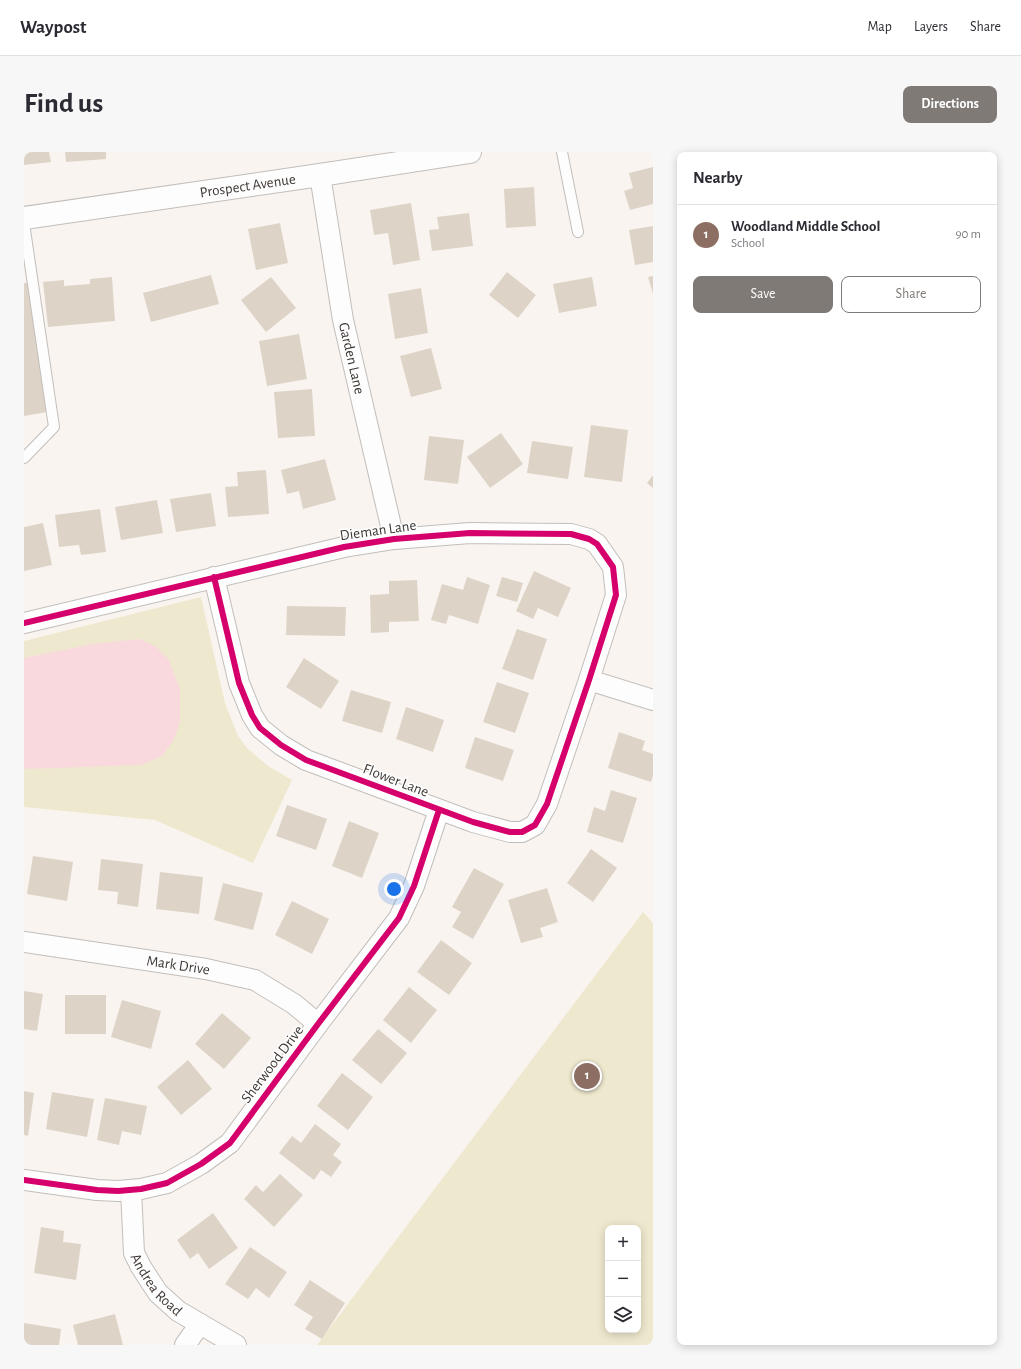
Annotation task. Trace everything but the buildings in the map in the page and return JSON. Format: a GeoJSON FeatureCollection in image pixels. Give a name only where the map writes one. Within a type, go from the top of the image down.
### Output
{"type":"FeatureCollection","features":[{"type":"Feature","properties":{"kind":"street","name":"Prospect Avenue"},"geometry":{"type":"LineString","coordinates":[[24,218],[320,175],[406,157],[470,152]]}},
{"type":"Feature","properties":{"kind":"street","name":"Garden Lane"},"geometry":{"type":"LineString","coordinates":[[320,175],[343,320],[394,539]]}},
{"type":"Feature","properties":{"kind":"street","name":"Dieman Lane"},"geometry":{"type":"LineString","coordinates":[[24,622],[344,547],[394,539],[470,533],[571,534],[589,539],[596,544],[613,567],[616,595],[589,680]]}},
{"type":"Feature","properties":{"kind":"street","name":"Flower Lane"},"geometry":{"type":"LineString","coordinates":[[214,577],[239,683],[252,716],[260,728],[281,745],[306,760],[473,822],[510,832],[522,832],[535,825],[547,804],[589,680]]}},
{"type":"Feature","properties":{"kind":"street"},"geometry":{"type":"LineString","coordinates":[[589,680],[653,700]]}},
{"type":"Feature","properties":{"kind":"street","name":"Sherwood Drive"},"geometry":{"type":"LineString","coordinates":[[24,1180],[97,1190],[118,1191],[141,1189],[167,1183],[201,1164],[230,1143],[399,918],[414,886],[439,810]]}},
{"type":"Feature","properties":{"kind":"street","name":"Mark Drive"},"geometry":{"type":"LineString","coordinates":[[24,942],[206,969],[255,980],[294,1004],[318,1024]]}},
{"type":"Feature","properties":{"kind":"street","name":"Andrea Road"},"geometry":{"type":"LineString","coordinates":[[131,1190],[134,1253],[158,1293],[178,1311],[236,1345]]}},
{"type":"Feature","properties":{"kind":"street"},"geometry":{"type":"LineString","coordinates":[[185,1345],[200,1324]]}},
{"type":"Feature","properties":{"kind":"lane"},"geometry":{"type":"LineString","coordinates":[[562,152],[578,232]]}},
{"type":"Feature","properties":{"kind":"lane"},"geometry":{"type":"LineString","coordinates":[[24,223],[54,427],[24,458]]}},
{"type":"Feature","properties":{"kind":"shaded area"},"geometry":{"type":"Polygon","coordinates":[[[201,597],[225,703],[238,736],[247,748],[268,766],[292,780],[253,863],[155,820],[24,807],[24,641],[201,597]]]}},
{"type":"Feature","properties":{"kind":"shaded area"},"geometry":{"type":"Polygon","coordinates":[[[139,639],[155,646],[169,660],[180,690],[180,722],[173,741],[162,756],[141,765],[24,769],[24,658],[93,644],[139,639]]]}},
{"type":"Feature","properties":{"kind":"shaded area"},"geometry":{"type":"Polygon","coordinates":[[[643,912],[653,923],[653,1345],[317,1345],[643,912]]]}},
{"type":"Feature","properties":{"kind":"cycle path"},"geometry":{"type":"LineString","coordinates":[[24,623],[344,547],[394,539],[470,533],[571,534],[589,539],[597,544],[613,567],[616,595],[547,804],[535,825],[522,832],[510,832],[473,822],[306,760],[281,745],[260,728],[252,715],[239,683],[214,577]]}},
{"type":"Feature","properties":{"kind":"cycle path"},"geometry":{"type":"LineString","coordinates":[[24,1180],[97,1190],[118,1191],[141,1189],[167,1183],[201,1164],[230,1143],[399,918],[414,886],[439,810]]}},
{"type":"Feature","properties":{"kind":"place","name":"Woodland Middle School"},"geometry":{"type":"Point","coordinates":[587,1076]}}]}
